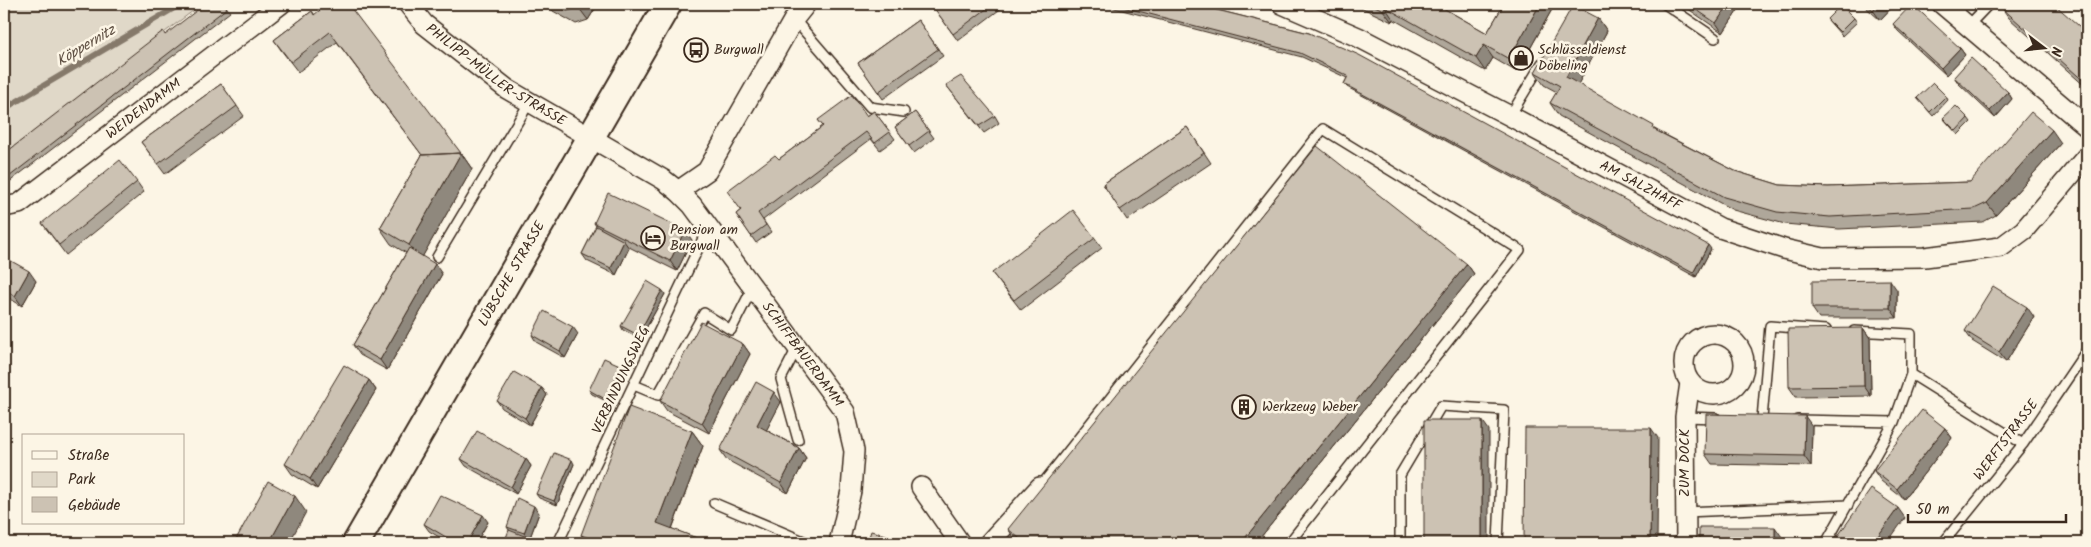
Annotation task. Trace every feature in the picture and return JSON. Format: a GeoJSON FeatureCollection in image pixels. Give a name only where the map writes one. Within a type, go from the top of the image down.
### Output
{"type":"FeatureCollection","features":[{"type":"Feature","properties":{"kind":"street","name":"WEIDENDAMM"},"geometry":{"type":"LineString","coordinates":[[4,207],[19,204],[281,4]]}},
{"type":"Feature","properties":{"kind":"street","name":"PHILIPP-MÜLLER-STRASSE"},"geometry":{"type":"LineString","coordinates":[[408,4],[424,24],[507,90],[591,137]]}},
{"type":"Feature","properties":{"kind":"street","name":"LÜBSCHE STRASSE"},"geometry":{"type":"LineString","coordinates":[[356,543],[668,4]]}},
{"type":"Feature","properties":{"kind":"street"},"geometry":{"type":"LineString","coordinates":[[591,137],[678,191],[707,171],[794,19],[806,4]]}},
{"type":"Feature","properties":{"kind":"street","name":"AM SALZHAFF"},"geometry":{"type":"LineString","coordinates":[[1282,4],[1358,37],[1720,228],[1784,249],[1823,258],[1924,257],[2001,246],[2024,230],[2087,156]]}},
{"type":"Feature","properties":{"kind":"street"},"geometry":{"type":"LineString","coordinates":[[1942,4],[2087,127]]}},
{"type":"Feature","properties":{"kind":"street","name":"SCHIFFBAUERDAMM"},"geometry":{"type":"LineString","coordinates":[[678,191],[754,287],[845,412],[854,451],[851,491],[839,543]]}},
{"type":"Feature","properties":{"kind":"street","name":"ZUM DOCK"},"geometry":{"type":"LineString","coordinates":[[1686,543],[1685,417],[1690,383]]}},
{"type":"Feature","properties":{"kind":"street"},"geometry":{"type":"LineString","coordinates":[[921,487],[960,543]]}},
{"type":"Feature","properties":{"kind":"street"},"geometry":{"type":"LineString","coordinates":[[989,543],[1040,487]]}},
{"type":"Feature","properties":{"kind":"lane"},"geometry":{"type":"LineString","coordinates":[[1665,4],[1715,38]]}},
{"type":"Feature","properties":{"kind":"lane"},"geometry":{"type":"LineString","coordinates":[[1968,26],[1989,4]]}},
{"type":"Feature","properties":{"kind":"lane"},"geometry":{"type":"LineString","coordinates":[[794,19],[870,107],[904,112]]}},
{"type":"Feature","properties":{"kind":"lane"},"geometry":{"type":"LineString","coordinates":[[1510,116],[1544,58]]}},
{"type":"Feature","properties":{"kind":"lane"},"geometry":{"type":"LineString","coordinates":[[437,258],[528,103]]}},
{"type":"Feature","properties":{"kind":"lane"},"geometry":{"type":"LineString","coordinates":[[1040,487],[1323,129],[1520,250],[1289,543]]}},
{"type":"Feature","properties":{"kind":"lane","name":"VERBINDUNGSWEG"},"geometry":{"type":"LineString","coordinates":[[558,543],[708,228]]}},
{"type":"Feature","properties":{"kind":"lane"},"geometry":{"type":"LineString","coordinates":[[634,384],[658,396],[704,313],[731,330],[754,287]]}},
{"type":"Feature","properties":{"kind":"lane"},"geometry":{"type":"LineString","coordinates":[[1752,419],[1767,419],[1770,326],[1911,334],[1910,374],[1894,422],[1826,543]]}},
{"type":"Feature","properties":{"kind":"lane"},"geometry":{"type":"LineString","coordinates":[[798,348],[781,378],[798,440]]}},
{"type":"Feature","properties":{"kind":"lane","name":"WERFTSTRASSE"},"geometry":{"type":"LineString","coordinates":[[1943,543],[2022,444],[2087,350]]}},
{"type":"Feature","properties":{"kind":"lane"},"geometry":{"type":"LineString","coordinates":[[1910,374],[2022,444]]}},
{"type":"Feature","properties":{"kind":"lane"},"geometry":{"type":"LineString","coordinates":[[1400,543],[1400,475],[1441,406],[1504,410],[1498,543]]}},
{"type":"Feature","properties":{"kind":"lane"},"geometry":{"type":"LineString","coordinates":[[1685,417],[1723,418]]}},
{"type":"Feature","properties":{"kind":"lane"},"geometry":{"type":"LineString","coordinates":[[1790,420],[1894,422]]}},
{"type":"Feature","properties":{"kind":"lane"},"geometry":{"type":"LineString","coordinates":[[714,503],[808,543]]}},
{"type":"Feature","properties":{"kind":"lane"},"geometry":{"type":"LineString","coordinates":[[1685,512],[1848,505]]}},
{"type":"Feature","properties":{"kind":"green space"},"geometry":{"type":"Polygon","coordinates":[[[4,4],[202,4],[4,154],[4,4]]]}},
{"type":"Feature","properties":{"kind":"building"},"geometry":{"type":"Polygon","coordinates":[[[205,4],[224,4],[227,8],[5,180],[4,154],[163,31],[165,35],[205,4]]]}},
{"type":"Feature","properties":{"kind":"building"},"geometry":{"type":"Polygon","coordinates":[[[327,4],[348,4],[461,153],[422,155],[330,32],[291,62],[274,40],[312,11],[314,15],[327,4]]]}},
{"type":"Feature","properties":{"kind":"building"},"geometry":{"type":"Polygon","coordinates":[[[554,4],[582,4],[579,8],[567,11],[554,4]]]}},
{"type":"Feature","properties":{"kind":"building"},"geometry":{"type":"Polygon","coordinates":[[[939,4],[993,4],[953,34],[934,8],[939,4]]]}},
{"type":"Feature","properties":{"kind":"building"},"geometry":{"type":"Polygon","coordinates":[[[1111,4],[1193,4],[1309,33],[1359,55],[1708,245],[1693,273],[1344,84],[1348,76],[1300,53],[1111,4]]]}},
{"type":"Feature","properties":{"kind":"building"},"geometry":{"type":"Polygon","coordinates":[[[1371,4],[1436,4],[1487,33],[1504,4],[1540,4],[1509,59],[1484,45],[1476,58],[1385,7],[1383,10],[1371,4]]]}},
{"type":"Feature","properties":{"kind":"building"},"geometry":{"type":"Polygon","coordinates":[[[1688,4],[1729,4],[1716,23],[1688,4]]]}},
{"type":"Feature","properties":{"kind":"building"},"geometry":{"type":"Polygon","coordinates":[[[1866,4],[1878,4],[1873,10],[1866,4]]]}},
{"type":"Feature","properties":{"kind":"building"},"geometry":{"type":"Polygon","coordinates":[[[1912,4],[1960,48],[1941,68],[1893,24],[1912,4]]]}},
{"type":"Feature","properties":{"kind":"building"},"geometry":{"type":"Polygon","coordinates":[[[2006,4],[2054,4],[2087,33],[2087,84],[2002,8],[2006,4]]]}},
{"type":"Feature","properties":{"kind":"building"},"geometry":{"type":"Polygon","coordinates":[[[1573,5],[1598,18],[1566,77],[1654,126],[1653,129],[1735,171],[1780,185],[1828,187],[1970,182],[2031,112],[2052,130],[1987,203],[1974,209],[1830,217],[1777,212],[1724,197],[1550,103],[1560,86],[1535,72],[1573,5]]]}},
{"type":"Feature","properties":{"kind":"building"},"geometry":{"type":"Polygon","coordinates":[[[1841,5],[1854,18],[1840,32],[1827,19],[1841,5]]]}},
{"type":"Feature","properties":{"kind":"building"},"geometry":{"type":"Polygon","coordinates":[[[918,20],[938,49],[878,92],[858,63],[918,20]]]}},
{"type":"Feature","properties":{"kind":"building"},"geometry":{"type":"Polygon","coordinates":[[[1971,58],[2008,92],[1990,111],[1954,77],[1971,58]]]}},
{"type":"Feature","properties":{"kind":"building"},"geometry":{"type":"Polygon","coordinates":[[[961,76],[995,116],[979,126],[946,85],[961,76]]]}},
{"type":"Feature","properties":{"kind":"building"},"geometry":{"type":"Polygon","coordinates":[[[1933,83],[1946,96],[1930,112],[1917,98],[1933,83]]]}},
{"type":"Feature","properties":{"kind":"building"},"geometry":{"type":"Polygon","coordinates":[[[221,84],[237,106],[158,164],[141,142],[221,84]]]}},
{"type":"Feature","properties":{"kind":"building"},"geometry":{"type":"Polygon","coordinates":[[[852,95],[867,116],[874,111],[890,132],[875,143],[866,132],[758,213],[766,225],[751,236],[736,214],[741,210],[727,191],[775,155],[779,159],[823,126],[818,120],[852,95]]]}},
{"type":"Feature","properties":{"kind":"building"},"geometry":{"type":"Polygon","coordinates":[[[1956,106],[1968,118],[1956,131],[1943,118],[1956,106]]]}},
{"type":"Feature","properties":{"kind":"building"},"geometry":{"type":"Polygon","coordinates":[[[915,112],[929,131],[909,146],[895,127],[915,112]]]}},
{"type":"Feature","properties":{"kind":"building"},"geometry":{"type":"Polygon","coordinates":[[[1187,127],[1204,153],[1120,210],[1103,184],[1187,127]]]}},
{"type":"Feature","properties":{"kind":"building","name":"Werkzeug Weber"},"geometry":{"type":"Polygon","coordinates":[[[1317,146],[1467,264],[1241,543],[1025,543],[1008,529],[1317,146]]]}},
{"type":"Feature","properties":{"kind":"building"},"geometry":{"type":"Polygon","coordinates":[[[461,153],[409,245],[380,228],[422,155],[461,153]]]}},
{"type":"Feature","properties":{"kind":"building"},"geometry":{"type":"Polygon","coordinates":[[[120,160],[137,182],[59,245],[42,223],[120,160]]]}},
{"type":"Feature","properties":{"kind":"building"},"geometry":{"type":"Polygon","coordinates":[[[608,193],[685,230],[670,261],[594,223],[608,193]]]}},
{"type":"Feature","properties":{"kind":"building"},"geometry":{"type":"Polygon","coordinates":[[[1073,210],[1095,238],[1014,300],[992,273],[1073,210]]]}},
{"type":"Feature","properties":{"kind":"building"},"geometry":{"type":"Polygon","coordinates":[[[596,226],[624,241],[611,268],[582,254],[596,226]]]}},
{"type":"Feature","properties":{"kind":"building"},"geometry":{"type":"Polygon","coordinates":[[[409,248],[435,264],[380,360],[353,345],[409,248]]]}},
{"type":"Feature","properties":{"kind":"building"},"geometry":{"type":"Polygon","coordinates":[[[4,257],[29,271],[15,296],[4,289],[4,257]]]}},
{"type":"Feature","properties":{"kind":"building"},"geometry":{"type":"Polygon","coordinates":[[[1890,280],[1890,308],[1812,308],[1812,281],[1890,280]]]}},
{"type":"Feature","properties":{"kind":"building"},"geometry":{"type":"Polygon","coordinates":[[[647,281],[662,290],[638,335],[621,326],[647,281]]]}},
{"type":"Feature","properties":{"kind":"building"},"geometry":{"type":"Polygon","coordinates":[[[1993,286],[2027,307],[1999,352],[1965,331],[1993,286]]]}},
{"type":"Feature","properties":{"kind":"building"},"geometry":{"type":"Polygon","coordinates":[[[544,311],[573,327],[560,351],[532,335],[544,311]]]}},
{"type":"Feature","properties":{"kind":"building"},"geometry":{"type":"Polygon","coordinates":[[[701,322],[743,344],[702,423],[660,401],[701,322]]]}},
{"type":"Feature","properties":{"kind":"building"},"geometry":{"type":"Polygon","coordinates":[[[1863,328],[1864,386],[1789,387],[1788,329],[1863,328]]]}},
{"type":"Feature","properties":{"kind":"building"},"geometry":{"type":"Polygon","coordinates":[[[604,358],[622,366],[605,399],[589,390],[604,358]]]}},
{"type":"Feature","properties":{"kind":"building"},"geometry":{"type":"Polygon","coordinates":[[[344,365],[369,380],[310,479],[285,464],[344,365]]]}},
{"type":"Feature","properties":{"kind":"building"},"geometry":{"type":"Polygon","coordinates":[[[2087,365],[2087,374],[2083,371],[2087,365]]]}},
{"type":"Feature","properties":{"kind":"building"},"geometry":{"type":"Polygon","coordinates":[[[514,372],[542,388],[525,418],[497,401],[514,372]]]}},
{"type":"Feature","properties":{"kind":"building"},"geometry":{"type":"Polygon","coordinates":[[[756,382],[774,392],[757,425],[799,448],[781,483],[720,450],[756,382]]]}},
{"type":"Feature","properties":{"kind":"building"},"geometry":{"type":"Polygon","coordinates":[[[629,407],[692,431],[657,523],[710,543],[602,543],[581,535],[629,407]]]}},
{"type":"Feature","properties":{"kind":"building"},"geometry":{"type":"Polygon","coordinates":[[[1922,410],[1945,428],[1897,489],[1874,471],[1922,410]]]}},
{"type":"Feature","properties":{"kind":"building"},"geometry":{"type":"Polygon","coordinates":[[[1706,414],[1805,416],[1804,456],[1705,454],[1706,414]]]}},
{"type":"Feature","properties":{"kind":"building"},"geometry":{"type":"Polygon","coordinates":[[[1424,420],[1482,420],[1482,543],[1424,543],[1424,420]]]}},
{"type":"Feature","properties":{"kind":"building"},"geometry":{"type":"Polygon","coordinates":[[[1525,428],[1651,428],[1650,543],[1524,543],[1525,428]]]}},
{"type":"Feature","properties":{"kind":"building"},"geometry":{"type":"Polygon","coordinates":[[[477,431],[526,459],[511,487],[461,459],[477,431]]]}},
{"type":"Feature","properties":{"kind":"building"},"geometry":{"type":"Polygon","coordinates":[[[554,453],[572,460],[554,501],[536,494],[554,453]]]}},
{"type":"Feature","properties":{"kind":"building"},"geometry":{"type":"Polygon","coordinates":[[[268,481],[295,496],[269,543],[234,543],[268,481]]]}},
{"type":"Feature","properties":{"kind":"building"},"geometry":{"type":"Polygon","coordinates":[[[1871,489],[1898,508],[1873,543],[1833,543],[1871,489]]]}},
{"type":"Feature","properties":{"kind":"building"},"geometry":{"type":"Polygon","coordinates":[[[440,495],[483,515],[467,543],[456,543],[424,524],[440,495]]]}},
{"type":"Feature","properties":{"kind":"building"},"geometry":{"type":"Polygon","coordinates":[[[517,498],[534,506],[524,533],[507,527],[517,498]]]}},
{"type":"Feature","properties":{"kind":"building"},"geometry":{"type":"Polygon","coordinates":[[[1699,527],[1775,527],[1775,543],[1699,543],[1699,527]]]}},
{"type":"Feature","properties":{"kind":"building"},"geometry":{"type":"Polygon","coordinates":[[[509,530],[527,537],[524,543],[504,543],[509,530]]]}},
{"type":"Feature","properties":{"kind":"building"},"geometry":{"type":"Polygon","coordinates":[[[871,531],[910,542],[910,543],[867,543],[871,531]]]}},
{"type":"Feature","properties":{"kind":"waterway","name":"Köppernitz"},"geometry":{"type":"LineString","coordinates":[[4,109],[181,4]]}},
{"type":"Feature","properties":{"kind":"place","name":"Burgwall"},"geometry":{"type":"Point","coordinates":[696,50]}},
{"type":"Feature","properties":{"kind":"place","name":"Schlüsseldienst Döbeling"},"geometry":{"type":"Point","coordinates":[1521,58]}},
{"type":"Feature","properties":{"kind":"place","name":"Pension am Burgwall"},"geometry":{"type":"Point","coordinates":[653,238]}},
{"type":"Feature","properties":{"kind":"place","name":"Werkzeug Weber"},"geometry":{"type":"Point","coordinates":[1244,407]}}]}
